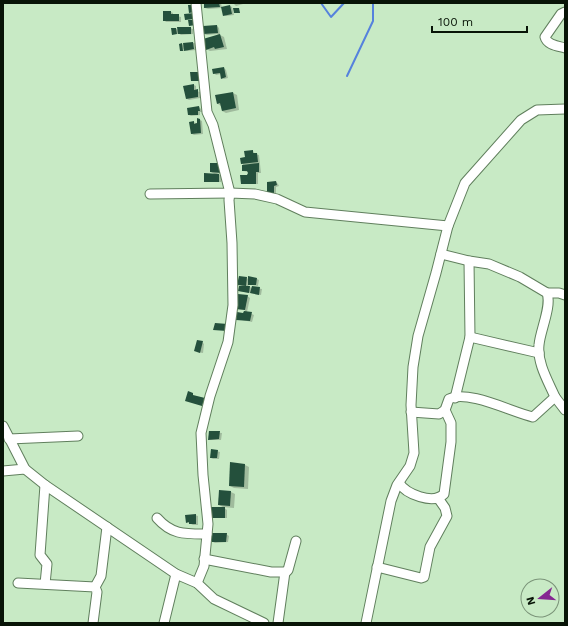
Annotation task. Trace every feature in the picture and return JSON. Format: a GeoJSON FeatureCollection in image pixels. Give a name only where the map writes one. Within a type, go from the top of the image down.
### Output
{"type":"FeatureCollection","features":[{"type":"Feature","properties":{"kind":"street"},"geometry":{"type":"LineString","coordinates":[[196,3],[207,112],[213,125],[230,194],[233,305],[228,342],[210,396],[201,433],[202,475],[208,524],[204,566],[197,583]]}},
{"type":"Feature","properties":{"kind":"street"},"geometry":{"type":"LineString","coordinates":[[565,12],[562,14],[545,40],[549,43],[565,48]]}},
{"type":"Feature","properties":{"kind":"street"},"geometry":{"type":"LineString","coordinates":[[366,623],[391,501],[399,483],[410,466],[414,453],[411,412],[413,367],[418,336],[448,226],[465,183],[521,120],[537,110],[565,109]]}},
{"type":"Feature","properties":{"kind":"street"},"geometry":{"type":"LineString","coordinates":[[150,194],[255,194],[277,199],[305,212],[448,226]]}},
{"type":"Feature","properties":{"kind":"street"},"geometry":{"type":"LineString","coordinates":[[441,254],[489,264],[520,276],[547,293],[559,293],[565,295]]}},
{"type":"Feature","properties":{"kind":"street"},"geometry":{"type":"LineString","coordinates":[[455,398],[470,338],[469,261]]}},
{"type":"Feature","properties":{"kind":"street"},"geometry":{"type":"LineString","coordinates":[[547,293],[548,303],[538,345],[540,361],[555,397],[565,410]]}},
{"type":"Feature","properties":{"kind":"street"},"geometry":{"type":"LineString","coordinates":[[470,338],[539,353]]}},
{"type":"Feature","properties":{"kind":"street"},"geometry":{"type":"LineString","coordinates":[[411,412],[439,414],[445,410],[449,399],[470,398],[495,404],[533,417],[555,397]]}},
{"type":"Feature","properties":{"kind":"street"},"geometry":{"type":"LineString","coordinates":[[399,483],[402,487],[421,497],[428,499],[442,496],[444,492],[451,447],[451,424],[445,410]]}},
{"type":"Feature","properties":{"kind":"street"},"geometry":{"type":"LineString","coordinates":[[3,426],[25,469],[45,485],[176,574],[197,583],[214,599],[264,623]]}},
{"type":"Feature","properties":{"kind":"street"},"geometry":{"type":"LineString","coordinates":[[9,439],[78,436]]}},
{"type":"Feature","properties":{"kind":"street"},"geometry":{"type":"LineString","coordinates":[[3,471],[25,469]]}},
{"type":"Feature","properties":{"kind":"street"},"geometry":{"type":"LineString","coordinates":[[45,485],[40,555],[47,566],[45,584]]}},
{"type":"Feature","properties":{"kind":"street"},"geometry":{"type":"LineString","coordinates":[[377,568],[421,578],[424,577],[430,547],[447,516],[445,508],[438,498]]}},
{"type":"Feature","properties":{"kind":"street"},"geometry":{"type":"LineString","coordinates":[[157,518],[162,524],[175,532],[187,534],[207,534]]}},
{"type":"Feature","properties":{"kind":"street"},"geometry":{"type":"LineString","coordinates":[[93,623],[96,592],[95,587],[101,579],[107,527]]}},
{"type":"Feature","properties":{"kind":"street"},"geometry":{"type":"LineString","coordinates":[[278,623],[285,572],[288,570],[296,541]]}},
{"type":"Feature","properties":{"kind":"street"},"geometry":{"type":"LineString","coordinates":[[204,559],[271,572],[285,572]]}},
{"type":"Feature","properties":{"kind":"street"},"geometry":{"type":"LineString","coordinates":[[164,623],[176,574]]}},
{"type":"Feature","properties":{"kind":"street"},"geometry":{"type":"LineString","coordinates":[[18,583],[95,587]]}},
{"type":"Feature","properties":{"kind":"building"},"geometry":{"type":"Polygon","coordinates":[[[204,3],[219,3],[220,7],[204,8],[204,3]]]}},
{"type":"Feature","properties":{"kind":"building"},"geometry":{"type":"Polygon","coordinates":[[[188,5],[195,5],[195,12],[189,13],[188,5]]]}},
{"type":"Feature","properties":{"kind":"building"},"geometry":{"type":"Polygon","coordinates":[[[230,5],[232,14],[223,16],[221,7],[230,5]]]}},
{"type":"Feature","properties":{"kind":"building"},"geometry":{"type":"Polygon","coordinates":[[[233,8],[239,8],[240,13],[234,13],[233,8]]]}},
{"type":"Feature","properties":{"kind":"building"},"geometry":{"type":"Polygon","coordinates":[[[163,11],[171,11],[171,14],[179,14],[179,21],[163,21],[163,11]]]}},
{"type":"Feature","properties":{"kind":"building"},"geometry":{"type":"Polygon","coordinates":[[[195,13],[195,19],[185,20],[184,14],[195,13]]]}},
{"type":"Feature","properties":{"kind":"building"},"geometry":{"type":"Polygon","coordinates":[[[188,20],[196,20],[196,25],[189,26],[188,20]]]}},
{"type":"Feature","properties":{"kind":"building"},"geometry":{"type":"Polygon","coordinates":[[[217,25],[218,33],[203,34],[203,26],[217,25]]]}},
{"type":"Feature","properties":{"kind":"building"},"geometry":{"type":"Polygon","coordinates":[[[177,27],[191,27],[191,34],[178,34],[177,27]]]}},
{"type":"Feature","properties":{"kind":"building"},"geometry":{"type":"Polygon","coordinates":[[[171,28],[176,28],[177,34],[172,35],[171,28]]]}},
{"type":"Feature","properties":{"kind":"building"},"geometry":{"type":"Polygon","coordinates":[[[220,34],[224,47],[215,49],[214,47],[206,50],[203,39],[220,34]]]}},
{"type":"Feature","properties":{"kind":"building"},"geometry":{"type":"Polygon","coordinates":[[[193,42],[194,49],[184,51],[183,43],[193,42]]]}},
{"type":"Feature","properties":{"kind":"building"},"geometry":{"type":"Polygon","coordinates":[[[182,43],[183,51],[180,51],[179,44],[182,43]]]}},
{"type":"Feature","properties":{"kind":"building"},"geometry":{"type":"Polygon","coordinates":[[[224,67],[226,77],[221,79],[220,73],[213,74],[212,69],[224,67]]]}},
{"type":"Feature","properties":{"kind":"building"},"geometry":{"type":"Polygon","coordinates":[[[190,72],[199,72],[199,81],[191,81],[190,72]]]}},
{"type":"Feature","properties":{"kind":"building"},"geometry":{"type":"Polygon","coordinates":[[[194,84],[194,90],[198,89],[198,97],[186,99],[183,86],[194,84]]]}},
{"type":"Feature","properties":{"kind":"building"},"geometry":{"type":"Polygon","coordinates":[[[233,92],[236,108],[222,111],[220,103],[217,104],[215,95],[233,92]]]}},
{"type":"Feature","properties":{"kind":"building"},"geometry":{"type":"Polygon","coordinates":[[[199,106],[200,111],[198,111],[198,115],[188,115],[187,108],[199,106]]]}},
{"type":"Feature","properties":{"kind":"building"},"geometry":{"type":"Polygon","coordinates":[[[197,118],[200,119],[201,133],[191,134],[189,122],[194,121],[194,124],[197,123],[197,118]]]}},
{"type":"Feature","properties":{"kind":"building"},"geometry":{"type":"Polygon","coordinates":[[[253,150],[253,153],[257,153],[258,162],[241,164],[240,158],[245,157],[244,151],[253,150]]]}},
{"type":"Feature","properties":{"kind":"building"},"geometry":{"type":"Polygon","coordinates":[[[210,163],[221,163],[222,173],[210,172],[210,163]]]}},
{"type":"Feature","properties":{"kind":"building"},"geometry":{"type":"Polygon","coordinates":[[[259,163],[259,172],[256,172],[256,184],[241,184],[240,175],[247,175],[248,173],[247,171],[242,171],[242,165],[259,163]]]}},
{"type":"Feature","properties":{"kind":"building"},"geometry":{"type":"Polygon","coordinates":[[[204,173],[219,174],[219,182],[204,182],[204,173]]]}},
{"type":"Feature","properties":{"kind":"building"},"geometry":{"type":"Polygon","coordinates":[[[276,181],[277,185],[274,186],[274,195],[267,195],[267,182],[276,181]]]}},
{"type":"Feature","properties":{"kind":"building"},"geometry":{"type":"Polygon","coordinates":[[[239,276],[247,277],[246,286],[237,285],[239,276]]]}},
{"type":"Feature","properties":{"kind":"building"},"geometry":{"type":"Polygon","coordinates":[[[248,276],[257,278],[256,285],[248,285],[248,276]]]}},
{"type":"Feature","properties":{"kind":"building"},"geometry":{"type":"Polygon","coordinates":[[[239,286],[250,286],[249,293],[238,291],[239,286]]]}},
{"type":"Feature","properties":{"kind":"building"},"geometry":{"type":"Polygon","coordinates":[[[252,286],[260,287],[259,295],[250,293],[252,286]]]}},
{"type":"Feature","properties":{"kind":"building"},"geometry":{"type":"Polygon","coordinates":[[[238,294],[248,295],[245,310],[236,309],[238,294]]]}},
{"type":"Feature","properties":{"kind":"building"},"geometry":{"type":"Polygon","coordinates":[[[244,311],[252,312],[250,321],[236,320],[237,312],[243,313],[244,311]]]}},
{"type":"Feature","properties":{"kind":"building"},"geometry":{"type":"Polygon","coordinates":[[[215,323],[228,324],[227,331],[213,330],[215,323]]]}},
{"type":"Feature","properties":{"kind":"building"},"geometry":{"type":"Polygon","coordinates":[[[197,340],[203,341],[200,353],[194,351],[197,340]]]}},
{"type":"Feature","properties":{"kind":"building"},"geometry":{"type":"Polygon","coordinates":[[[188,391],[193,393],[193,395],[205,398],[202,406],[185,401],[188,391]]]}},
{"type":"Feature","properties":{"kind":"building"},"geometry":{"type":"Polygon","coordinates":[[[209,431],[220,431],[219,439],[208,440],[209,431]]]}},
{"type":"Feature","properties":{"kind":"building"},"geometry":{"type":"Polygon","coordinates":[[[211,449],[218,450],[217,458],[210,458],[211,449]]]}},
{"type":"Feature","properties":{"kind":"building"},"geometry":{"type":"Polygon","coordinates":[[[230,462],[245,464],[244,487],[229,486],[230,462]]]}},
{"type":"Feature","properties":{"kind":"building"},"geometry":{"type":"Polygon","coordinates":[[[219,490],[231,491],[230,506],[218,505],[219,490]]]}},
{"type":"Feature","properties":{"kind":"building"},"geometry":{"type":"Polygon","coordinates":[[[209,507],[225,507],[225,518],[209,518],[209,507]]]}},
{"type":"Feature","properties":{"kind":"building"},"geometry":{"type":"Polygon","coordinates":[[[196,514],[196,524],[189,524],[189,522],[186,523],[185,515],[196,514]]]}},
{"type":"Feature","properties":{"kind":"building"},"geometry":{"type":"Polygon","coordinates":[[[211,533],[227,533],[226,542],[212,542],[211,533]]]}},
{"type":"Feature","properties":{"kind":"waterway"},"geometry":{"type":"LineString","coordinates":[[321,3],[331,17],[344,3]]}},
{"type":"Feature","properties":{"kind":"waterway"},"geometry":{"type":"LineString","coordinates":[[347,76],[373,21],[373,3]]}}]}
